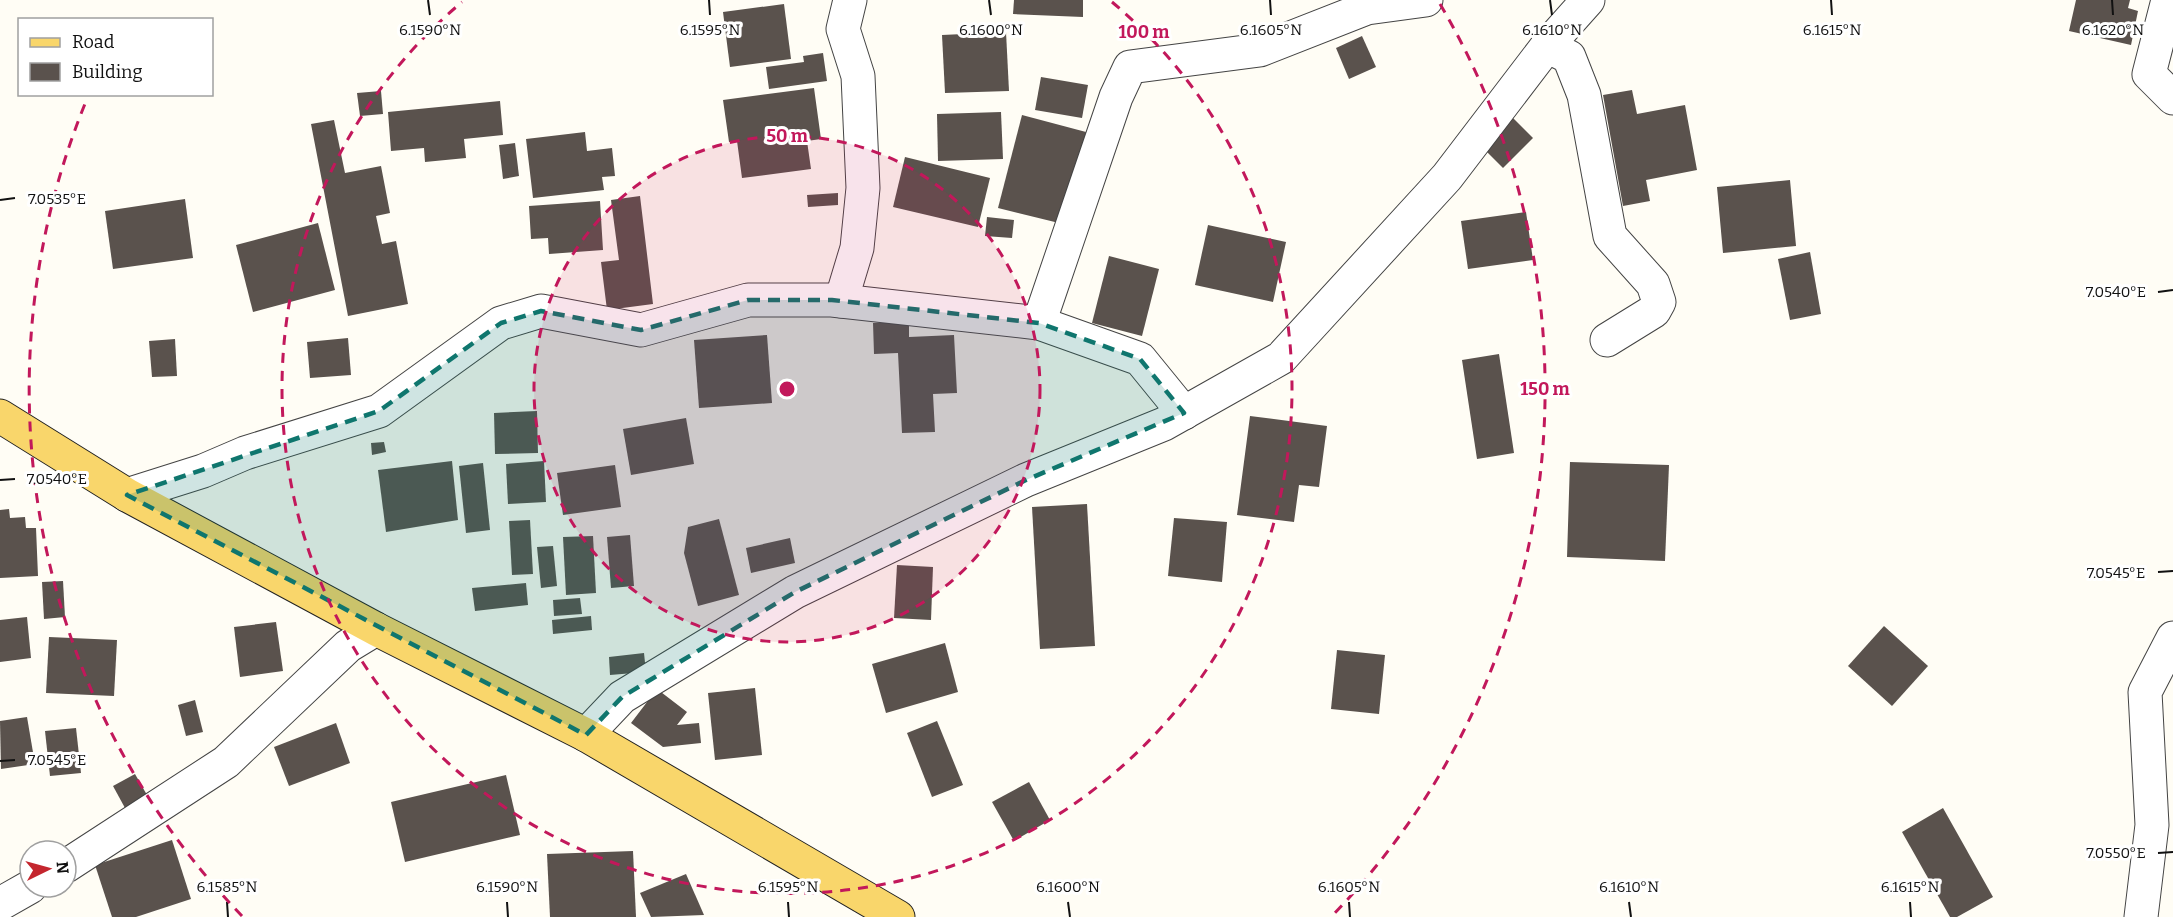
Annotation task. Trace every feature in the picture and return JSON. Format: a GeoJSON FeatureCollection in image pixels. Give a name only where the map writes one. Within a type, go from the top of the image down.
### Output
{"type":"FeatureCollection","features":[{"type":"Feature","properties":{"kind":"main road"},"geometry":{"type":"LineString","coordinates":[[0,416],[127,495],[376,629],[586,735],[898,917]]}},
{"type":"Feature","properties":{"kind":"street"},"geometry":{"type":"LineString","coordinates":[[841,301],[857,248],[863,188],[858,76],[843,29],[850,0]]}},
{"type":"Feature","properties":{"kind":"street"},"geometry":{"type":"LineString","coordinates":[[1040,323],[1116,97],[1130,66],[1260,50],[1364,4],[1426,0]]}},
{"type":"Feature","properties":{"kind":"street"},"geometry":{"type":"LineString","coordinates":[[586,735],[622,697],[795,592],[1026,480],[1164,424],[1281,358],[1447,177],[1546,46],[1588,0]]}},
{"type":"Feature","properties":{"kind":"street"},"geometry":{"type":"LineString","coordinates":[[2168,0],[2150,74],[2173,98]]}},
{"type":"Feature","properties":{"kind":"street"},"geometry":{"type":"LineString","coordinates":[[1546,46],[1569,57],[1584,95],[1610,236],[1653,284],[1659,302],[1654,311],[1607,340]]}},
{"type":"Feature","properties":{"kind":"street"},"geometry":{"type":"LineString","coordinates":[[127,495],[204,471],[245,453],[380,411],[501,323],[541,311],[641,330],[748,300],[841,301],[1040,323],[1140,359],[1184,413]]}},
{"type":"Feature","properties":{"kind":"street"},"geometry":{"type":"LineString","coordinates":[[78,858],[226,762],[348,646],[376,629]]}},
{"type":"Feature","properties":{"kind":"street"},"geometry":{"type":"LineString","coordinates":[[2141,917],[2152,825],[2145,692],[2173,638]]}},
{"type":"Feature","properties":{"kind":"street"},"geometry":{"type":"LineString","coordinates":[[0,904],[18,894]]}},
{"type":"Feature","properties":{"kind":"highlighted area"},"geometry":{"type":"Polygon","coordinates":[[[748,300],[832,300],[1039,323],[1140,359],[1184,413],[1026,480],[795,592],[622,697],[586,735],[127,495],[379,411],[501,323],[541,311],[641,330],[748,300]]]}},
{"type":"Feature","properties":{"kind":"building"},"geometry":{"type":"Polygon","coordinates":[[[1014,0],[1083,0],[1083,17],[1013,14],[1014,0]]]}},
{"type":"Feature","properties":{"kind":"building"},"geometry":{"type":"Polygon","coordinates":[[[2076,0],[2130,0],[2128,8],[2138,11],[2131,45],[2069,31],[2076,0]]]}},
{"type":"Feature","properties":{"kind":"building"},"geometry":{"type":"Polygon","coordinates":[[[784,4],[791,59],[730,67],[723,12],[784,4]]]}},
{"type":"Feature","properties":{"kind":"building"},"geometry":{"type":"Polygon","coordinates":[[[1006,32],[1009,91],[945,93],[942,35],[1006,32]]]}},
{"type":"Feature","properties":{"kind":"building"},"geometry":{"type":"Polygon","coordinates":[[[1362,36],[1376,67],[1349,79],[1336,48],[1362,36]]]}},
{"type":"Feature","properties":{"kind":"building"},"geometry":{"type":"Polygon","coordinates":[[[823,53],[827,81],[769,89],[766,67],[804,62],[803,56],[823,53]]]}},
{"type":"Feature","properties":{"kind":"building"},"geometry":{"type":"Polygon","coordinates":[[[1041,77],[1088,85],[1082,118],[1035,110],[1041,77]]]}},
{"type":"Feature","properties":{"kind":"building"},"geometry":{"type":"Polygon","coordinates":[[[814,88],[821,139],[807,141],[811,169],[742,178],[737,141],[729,142],[723,100],[814,88]]]}},
{"type":"Feature","properties":{"kind":"building"},"geometry":{"type":"Polygon","coordinates":[[[1632,90],[1637,114],[1685,105],[1697,170],[1646,180],[1650,201],[1623,206],[1603,95],[1632,90]]]}},
{"type":"Feature","properties":{"kind":"building"},"geometry":{"type":"Polygon","coordinates":[[[381,91],[383,114],[360,116],[357,93],[381,91]]]}},
{"type":"Feature","properties":{"kind":"building"},"geometry":{"type":"Polygon","coordinates":[[[500,101],[503,135],[464,139],[466,158],[425,162],[424,148],[391,151],[388,112],[500,101]]]}},
{"type":"Feature","properties":{"kind":"building"},"geometry":{"type":"Polygon","coordinates":[[[1001,112],[1003,159],[938,161],[937,114],[1001,112]]]}},
{"type":"Feature","properties":{"kind":"building"},"geometry":{"type":"Polygon","coordinates":[[[1022,115],[1086,132],[1063,224],[998,208],[1022,115]]]}},
{"type":"Feature","properties":{"kind":"building"},"geometry":{"type":"Polygon","coordinates":[[[1513,118],[1533,138],[1503,168],[1483,148],[1513,118]]]}},
{"type":"Feature","properties":{"kind":"building"},"geometry":{"type":"Polygon","coordinates":[[[334,120],[345,173],[381,166],[390,213],[376,216],[382,244],[396,241],[408,304],[348,316],[311,124],[334,120]]]}},
{"type":"Feature","properties":{"kind":"building"},"geometry":{"type":"Polygon","coordinates":[[[585,132],[587,151],[612,148],[615,176],[602,177],[604,190],[533,198],[526,139],[585,132]]]}},
{"type":"Feature","properties":{"kind":"building"},"geometry":{"type":"Polygon","coordinates":[[[515,143],[519,176],[503,179],[499,145],[515,143]]]}},
{"type":"Feature","properties":{"kind":"building"},"geometry":{"type":"Polygon","coordinates":[[[905,157],[990,178],[978,227],[893,207],[905,157]]]}},
{"type":"Feature","properties":{"kind":"building"},"geometry":{"type":"Polygon","coordinates":[[[1790,180],[1796,246],[1723,253],[1717,187],[1790,180]]]}},
{"type":"Feature","properties":{"kind":"building"},"geometry":{"type":"Polygon","coordinates":[[[838,193],[838,205],[808,207],[807,195],[838,193]]]}},
{"type":"Feature","properties":{"kind":"building"},"geometry":{"type":"Polygon","coordinates":[[[640,196],[653,304],[607,310],[601,262],[619,260],[611,200],[640,196]]]}},
{"type":"Feature","properties":{"kind":"building"},"geometry":{"type":"Polygon","coordinates":[[[185,199],[193,258],[113,269],[105,211],[185,199]]]}},
{"type":"Feature","properties":{"kind":"building"},"geometry":{"type":"Polygon","coordinates":[[[600,201],[603,250],[549,254],[548,238],[531,239],[529,206],[600,201]]]}},
{"type":"Feature","properties":{"kind":"building"},"geometry":{"type":"Polygon","coordinates":[[[1526,212],[1533,260],[1468,269],[1461,221],[1526,212]]]}},
{"type":"Feature","properties":{"kind":"building"},"geometry":{"type":"Polygon","coordinates":[[[987,217],[1014,220],[1012,238],[985,236],[987,217]]]}},
{"type":"Feature","properties":{"kind":"building"},"geometry":{"type":"Polygon","coordinates":[[[318,223],[335,290],[253,312],[236,245],[318,223]]]}},
{"type":"Feature","properties":{"kind":"building"},"geometry":{"type":"Polygon","coordinates":[[[1208,225],[1286,242],[1273,302],[1195,285],[1208,225]]]}},
{"type":"Feature","properties":{"kind":"building"},"geometry":{"type":"Polygon","coordinates":[[[1810,252],[1821,314],[1790,320],[1778,259],[1810,252]]]}},
{"type":"Feature","properties":{"kind":"building"},"geometry":{"type":"Polygon","coordinates":[[[1109,256],[1159,269],[1142,336],[1092,323],[1109,256]]]}},
{"type":"Feature","properties":{"kind":"building"},"geometry":{"type":"Polygon","coordinates":[[[909,321],[909,337],[954,335],[957,393],[933,394],[935,432],[902,433],[898,353],[874,354],[873,323],[909,321]]]}},
{"type":"Feature","properties":{"kind":"building"},"geometry":{"type":"Polygon","coordinates":[[[767,335],[772,403],[699,408],[694,340],[767,335]]]}},
{"type":"Feature","properties":{"kind":"building"},"geometry":{"type":"Polygon","coordinates":[[[348,338],[351,375],[310,378],[307,342],[348,338]]]}},
{"type":"Feature","properties":{"kind":"building"},"geometry":{"type":"Polygon","coordinates":[[[175,339],[177,376],[152,377],[149,341],[175,339]]]}},
{"type":"Feature","properties":{"kind":"building"},"geometry":{"type":"Polygon","coordinates":[[[1499,354],[1514,453],[1477,459],[1462,360],[1499,354]]]}},
{"type":"Feature","properties":{"kind":"building"},"geometry":{"type":"Polygon","coordinates":[[[537,411],[538,453],[495,454],[494,413],[537,411]]]}},
{"type":"Feature","properties":{"kind":"building"},"geometry":{"type":"Polygon","coordinates":[[[1250,416],[1327,426],[1319,487],[1299,485],[1294,522],[1237,515],[1250,416]]]}},
{"type":"Feature","properties":{"kind":"building"},"geometry":{"type":"Polygon","coordinates":[[[686,418],[694,464],[631,475],[623,429],[686,418]]]}},
{"type":"Feature","properties":{"kind":"building"},"geometry":{"type":"Polygon","coordinates":[[[384,442],[386,452],[372,455],[371,443],[384,442]]]}},
{"type":"Feature","properties":{"kind":"building"},"geometry":{"type":"Polygon","coordinates":[[[452,461],[458,520],[386,532],[378,470],[452,461]]]}},
{"type":"Feature","properties":{"kind":"building"},"geometry":{"type":"Polygon","coordinates":[[[544,461],[546,502],[508,504],[506,464],[544,461]]]}},
{"type":"Feature","properties":{"kind":"building"},"geometry":{"type":"Polygon","coordinates":[[[1570,462],[1669,465],[1665,561],[1567,557],[1570,462]]]}},
{"type":"Feature","properties":{"kind":"building"},"geometry":{"type":"Polygon","coordinates":[[[483,463],[490,530],[466,533],[459,466],[483,463]]]}},
{"type":"Feature","properties":{"kind":"building"},"geometry":{"type":"Polygon","coordinates":[[[615,465],[621,507],[563,515],[557,473],[615,465]]]}},
{"type":"Feature","properties":{"kind":"building"},"geometry":{"type":"Polygon","coordinates":[[[1087,504],[1095,646],[1040,649],[1032,507],[1087,504]]]}},
{"type":"Feature","properties":{"kind":"building"},"geometry":{"type":"Polygon","coordinates":[[[9,509],[10,518],[25,517],[26,528],[36,528],[38,576],[0,578],[0,510],[9,509]]]}},
{"type":"Feature","properties":{"kind":"building"},"geometry":{"type":"Polygon","coordinates":[[[1174,518],[1227,522],[1222,582],[1168,576],[1174,518]]]}},
{"type":"Feature","properties":{"kind":"building"},"geometry":{"type":"Polygon","coordinates":[[[719,519],[739,595],[698,606],[684,553],[688,527],[719,519]]]}},
{"type":"Feature","properties":{"kind":"building"},"geometry":{"type":"Polygon","coordinates":[[[530,520],[533,574],[512,575],[509,521],[530,520]]]}},
{"type":"Feature","properties":{"kind":"building"},"geometry":{"type":"Polygon","coordinates":[[[630,535],[634,586],[611,588],[607,537],[630,535]]]}},
{"type":"Feature","properties":{"kind":"building"},"geometry":{"type":"Polygon","coordinates":[[[593,536],[596,593],[566,595],[563,537],[593,536]]]}},
{"type":"Feature","properties":{"kind":"building"},"geometry":{"type":"Polygon","coordinates":[[[790,538],[795,563],[751,573],[746,548],[790,538]]]}},
{"type":"Feature","properties":{"kind":"building"},"geometry":{"type":"Polygon","coordinates":[[[553,546],[557,586],[541,588],[537,547],[553,546]]]}},
{"type":"Feature","properties":{"kind":"building"},"geometry":{"type":"Polygon","coordinates":[[[897,565],[933,567],[931,620],[894,618],[897,565]]]}},
{"type":"Feature","properties":{"kind":"building"},"geometry":{"type":"Polygon","coordinates":[[[63,581],[65,617],[44,619],[42,582],[63,581]]]}},
{"type":"Feature","properties":{"kind":"building"},"geometry":{"type":"Polygon","coordinates":[[[526,583],[528,605],[475,611],[472,588],[526,583]]]}},
{"type":"Feature","properties":{"kind":"building"},"geometry":{"type":"Polygon","coordinates":[[[580,598],[582,614],[554,616],[553,600],[580,598]]]}},
{"type":"Feature","properties":{"kind":"building"},"geometry":{"type":"Polygon","coordinates":[[[591,616],[592,630],[553,634],[552,620],[591,616]]]}},
{"type":"Feature","properties":{"kind":"building"},"geometry":{"type":"Polygon","coordinates":[[[27,617],[31,658],[0,662],[0,620],[27,617]]]}},
{"type":"Feature","properties":{"kind":"building"},"geometry":{"type":"Polygon","coordinates":[[[276,622],[283,671],[240,677],[234,627],[276,622]]]}},
{"type":"Feature","properties":{"kind":"building"},"geometry":{"type":"Polygon","coordinates":[[[1884,626],[1928,666],[1892,706],[1848,666],[1884,626]]]}},
{"type":"Feature","properties":{"kind":"building"},"geometry":{"type":"Polygon","coordinates":[[[49,637],[117,640],[114,696],[46,693],[49,637]]]}},
{"type":"Feature","properties":{"kind":"building"},"geometry":{"type":"Polygon","coordinates":[[[945,643],[958,692],[886,713],[872,664],[945,643]]]}},
{"type":"Feature","properties":{"kind":"building"},"geometry":{"type":"Polygon","coordinates":[[[1337,650],[1385,655],[1379,714],[1331,709],[1337,650]]]}},
{"type":"Feature","properties":{"kind":"building"},"geometry":{"type":"Polygon","coordinates":[[[644,653],[646,672],[610,675],[609,657],[644,653]]]}},
{"type":"Feature","properties":{"kind":"building"},"geometry":{"type":"Polygon","coordinates":[[[755,688],[762,755],[715,760],[708,693],[755,688]]]}},
{"type":"Feature","properties":{"kind":"building"},"geometry":{"type":"Polygon","coordinates":[[[657,689],[687,712],[677,725],[699,723],[701,743],[663,747],[631,723],[657,689]]]}},
{"type":"Feature","properties":{"kind":"building"},"geometry":{"type":"Polygon","coordinates":[[[195,700],[203,732],[186,736],[178,705],[195,700]]]}},
{"type":"Feature","properties":{"kind":"building"},"geometry":{"type":"Polygon","coordinates":[[[27,717],[35,764],[1,769],[0,721],[27,717]]]}},
{"type":"Feature","properties":{"kind":"building"},"geometry":{"type":"Polygon","coordinates":[[[937,721],[963,785],[932,797],[907,733],[937,721]]]}},
{"type":"Feature","properties":{"kind":"building"},"geometry":{"type":"Polygon","coordinates":[[[336,723],[350,763],[289,786],[274,747],[336,723]]]}},
{"type":"Feature","properties":{"kind":"building"},"geometry":{"type":"Polygon","coordinates":[[[76,728],[81,773],[50,776],[45,731],[76,728]]]}},
{"type":"Feature","properties":{"kind":"building"},"geometry":{"type":"Polygon","coordinates":[[[135,774],[147,795],[125,808],[113,786],[135,774]]]}},
{"type":"Feature","properties":{"kind":"building"},"geometry":{"type":"Polygon","coordinates":[[[506,775],[520,835],[405,862],[391,802],[506,775]]]}},
{"type":"Feature","properties":{"kind":"building"},"geometry":{"type":"Polygon","coordinates":[[[1029,782],[1050,820],[1014,841],[992,802],[1029,782]]]}},
{"type":"Feature","properties":{"kind":"building"},"geometry":{"type":"Polygon","coordinates":[[[1943,808],[1993,897],[1957,917],[1950,917],[1902,832],[1943,808]]]}},
{"type":"Feature","properties":{"kind":"building"},"geometry":{"type":"Polygon","coordinates":[[[172,840],[191,899],[136,917],[112,917],[95,865],[172,840]]]}},
{"type":"Feature","properties":{"kind":"building"},"geometry":{"type":"Polygon","coordinates":[[[633,851],[636,917],[550,917],[547,854],[633,851]]]}},
{"type":"Feature","properties":{"kind":"building"},"geometry":{"type":"Polygon","coordinates":[[[686,874],[704,915],[651,917],[640,893],[686,874]]]}}]}
